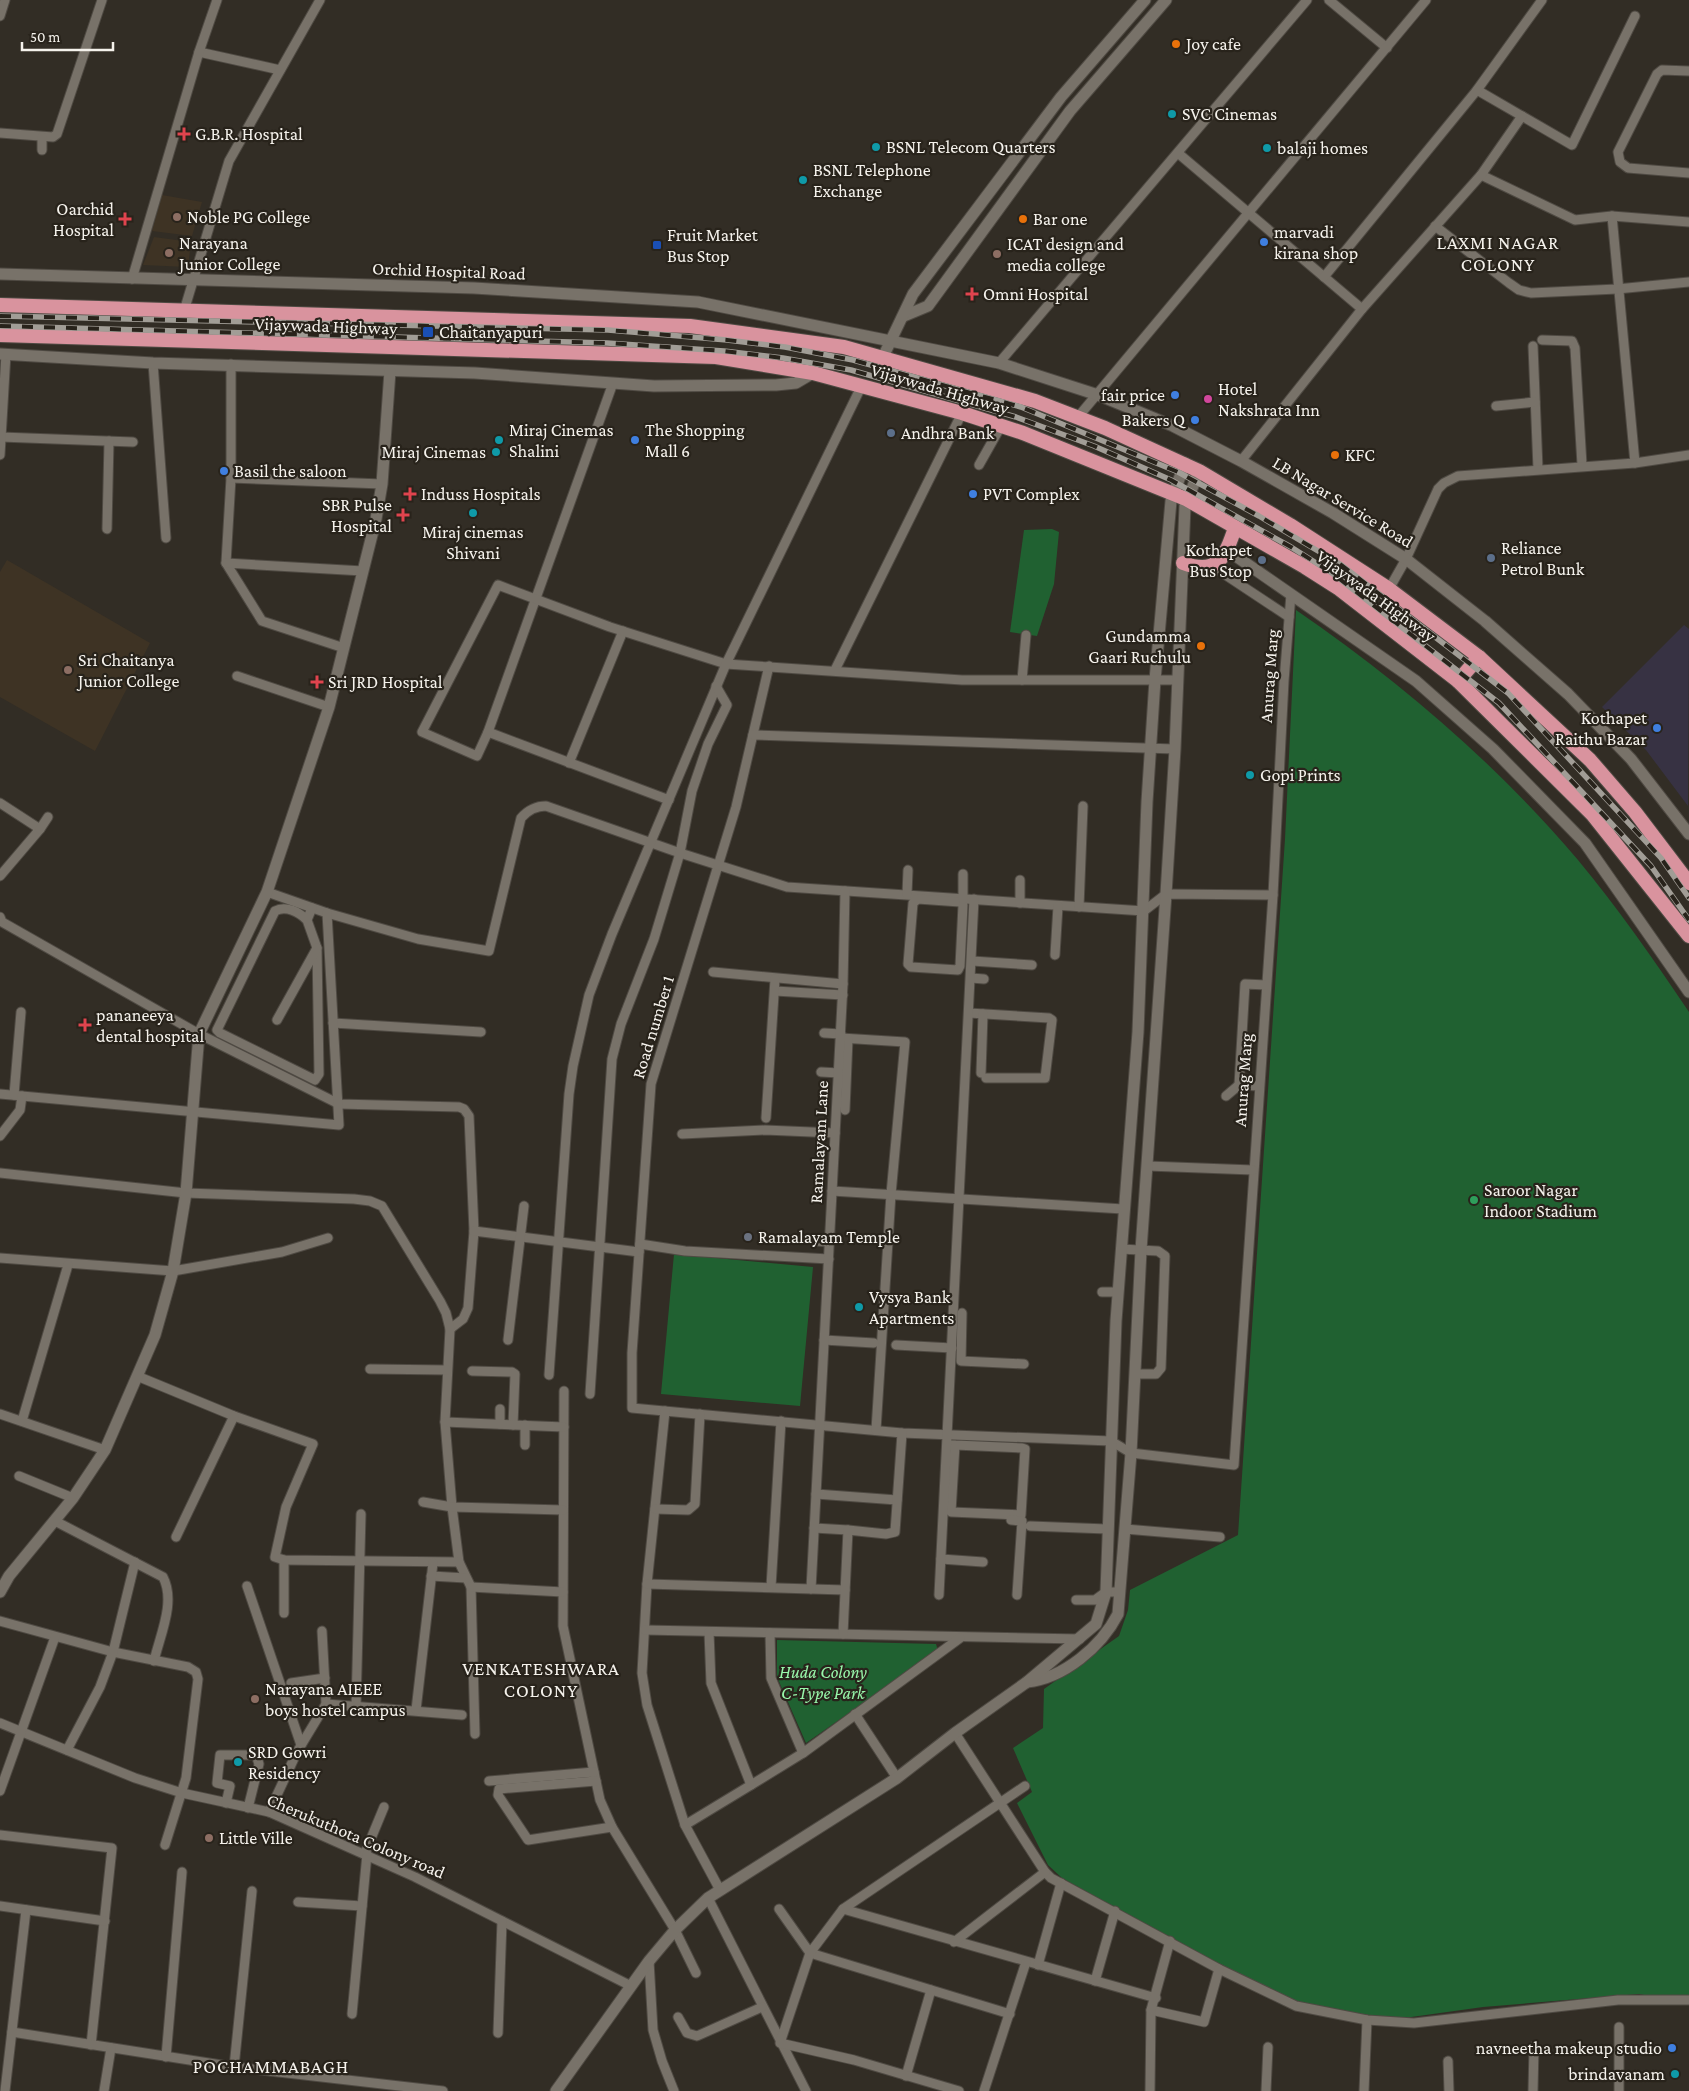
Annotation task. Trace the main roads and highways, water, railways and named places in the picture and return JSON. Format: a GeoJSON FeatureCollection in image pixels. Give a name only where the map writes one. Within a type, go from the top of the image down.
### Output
{"type":"FeatureCollection","features":[{"type":"Feature","properties":{"kind":"highway","name":"Vijaywada Highway"},"geometry":{"type":"LineString","coordinates":[[0,305],[690,326],[836,346],[883,356],[1035,400],[1185,463],[1290,525],[1389,589],[1479,657],[1590,760],[1635,812],[1689,883]]}},
{"type":"Feature","properties":{"kind":"highway","name":"Vijaywada Highway"},"geometry":{"type":"LineString","coordinates":[[0,335],[716,357],[813,373],[862,385],[962,413],[1023,433],[1186,499],[1338,588],[1458,681],[1592,814],[1689,936]]}},
{"type":"Feature","properties":{"kind":"highway"},"geometry":{"type":"LineString","coordinates":[[1183,562],[1194,567],[1212,566],[1219,563],[1227,550],[1235,528]]}},
{"type":"Feature","properties":{"kind":"highway"},"geometry":{"type":"LineString","coordinates":[[1458,681],[1479,657]]}},
{"type":"Feature","properties":{"kind":"railway"},"geometry":{"type":"LineString","coordinates":[[0,316],[608,330],[727,340],[785,347],[853,360],[1021,407],[1178,472],[1259,516],[1340,564],[1508,693],[1661,858],[1689,898]]}},
{"type":"Feature","properties":{"kind":"railway"},"geometry":{"type":"LineString","coordinates":[[0,326],[607,343],[724,351],[783,358],[851,370],[1016,417],[1094,446],[1171,480],[1291,547],[1332,573],[1499,703],[1651,866],[1689,920]]}},
{"type":"Feature","properties":{"kind":"place","name":"Joy cafe"},"geometry":{"type":"Point","coordinates":[1176,44]}},
{"type":"Feature","properties":{"kind":"place","name":"SVC Cinemas"},"geometry":{"type":"Point","coordinates":[1172,114]}},
{"type":"Feature","properties":{"kind":"place","name":"G.B.R. Hospital"},"geometry":{"type":"Point","coordinates":[184,134]}},
{"type":"Feature","properties":{"kind":"place","name":"BSNL Telecom Quarters"},"geometry":{"type":"Point","coordinates":[876,147]}},
{"type":"Feature","properties":{"kind":"place","name":"balaji homes"},"geometry":{"type":"Point","coordinates":[1267,148]}},
{"type":"Feature","properties":{"kind":"place","name":"BSNL Telephone Exchange"},"geometry":{"type":"Point","coordinates":[803,180]}},
{"type":"Feature","properties":{"kind":"place","name":"Noble PG College"},"geometry":{"type":"Point","coordinates":[177,217]}},
{"type":"Feature","properties":{"kind":"place","name":"Oarchid Hospital"},"geometry":{"type":"Point","coordinates":[125,219]}},
{"type":"Feature","properties":{"kind":"place","name":"Bar one"},"geometry":{"type":"Point","coordinates":[1023,219]}},
{"type":"Feature","properties":{"kind":"place","name":"marvadi kirana shop"},"geometry":{"type":"Point","coordinates":[1264,242]}},
{"type":"Feature","properties":{"kind":"place","name":"Fruit Market Bus Stop"},"geometry":{"type":"Point","coordinates":[657,245]}},
{"type":"Feature","properties":{"kind":"place","name":"Narayana Junior College"},"geometry":{"type":"Point","coordinates":[169,253]}},
{"type":"Feature","properties":{"kind":"place","name":"ICAT design and media college"},"geometry":{"type":"Point","coordinates":[997,254]}},
{"type":"Feature","properties":{"kind":"place","name":"Omni Hospital"},"geometry":{"type":"Point","coordinates":[972,294]}},
{"type":"Feature","properties":{"kind":"place","name":"Chaitanyapuri"},"geometry":{"type":"Point","coordinates":[428,332]}},
{"type":"Feature","properties":{"kind":"place","name":"fair price"},"geometry":{"type":"Point","coordinates":[1175,395]}},
{"type":"Feature","properties":{"kind":"place","name":"Hotel Nakshrata Inn"},"geometry":{"type":"Point","coordinates":[1208,399]}},
{"type":"Feature","properties":{"kind":"place","name":"Bakers Q"},"geometry":{"type":"Point","coordinates":[1195,420]}},
{"type":"Feature","properties":{"kind":"place","name":"Andhra Bank"},"geometry":{"type":"Point","coordinates":[891,433]}},
{"type":"Feature","properties":{"kind":"place","name":"Miraj Cinemas Shalini"},"geometry":{"type":"Point","coordinates":[499,440]}},
{"type":"Feature","properties":{"kind":"place","name":"The Shopping Mall 6"},"geometry":{"type":"Point","coordinates":[635,440]}},
{"type":"Feature","properties":{"kind":"place","name":"Miraj Cinemas"},"geometry":{"type":"Point","coordinates":[496,452]}},
{"type":"Feature","properties":{"kind":"place","name":"KFC"},"geometry":{"type":"Point","coordinates":[1335,455]}},
{"type":"Feature","properties":{"kind":"place","name":"Basil the saloon"},"geometry":{"type":"Point","coordinates":[224,471]}},
{"type":"Feature","properties":{"kind":"place","name":"Induss Hospitals"},"geometry":{"type":"Point","coordinates":[410,494]}},
{"type":"Feature","properties":{"kind":"place","name":"PVT Complex"},"geometry":{"type":"Point","coordinates":[973,494]}},
{"type":"Feature","properties":{"kind":"place","name":"Miraj cinemas Shivani"},"geometry":{"type":"Point","coordinates":[473,513]}},
{"type":"Feature","properties":{"kind":"place","name":"SBR Pulse Hospital"},"geometry":{"type":"Point","coordinates":[403,515]}},
{"type":"Feature","properties":{"kind":"place","name":"Reliance Petrol Bunk"},"geometry":{"type":"Point","coordinates":[1491,558]}},
{"type":"Feature","properties":{"kind":"place","name":"Kothapet Bus Stop"},"geometry":{"type":"Point","coordinates":[1262,560]}},
{"type":"Feature","properties":{"kind":"place","name":"Gundamma Gaari Ruchulu"},"geometry":{"type":"Point","coordinates":[1201,646]}},
{"type":"Feature","properties":{"kind":"place","name":"Sri Chaitanya Junior College"},"geometry":{"type":"Point","coordinates":[68,670]}},
{"type":"Feature","properties":{"kind":"place","name":"Sri JRD Hospital"},"geometry":{"type":"Point","coordinates":[317,682]}},
{"type":"Feature","properties":{"kind":"place","name":"Kothapet Raithu Bazar"},"geometry":{"type":"Point","coordinates":[1657,728]}},
{"type":"Feature","properties":{"kind":"place","name":"Gopi Prints"},"geometry":{"type":"Point","coordinates":[1250,775]}},
{"type":"Feature","properties":{"kind":"place","name":"pananeeya dental hospital"},"geometry":{"type":"Point","coordinates":[85,1025]}},
{"type":"Feature","properties":{"kind":"place","name":"Saroor Nagar Indoor Stadium"},"geometry":{"type":"Point","coordinates":[1474,1200]}},
{"type":"Feature","properties":{"kind":"place","name":"Ramalayam Temple"},"geometry":{"type":"Point","coordinates":[748,1237]}},
{"type":"Feature","properties":{"kind":"place","name":"Vysya Bank Apartments"},"geometry":{"type":"Point","coordinates":[859,1307]}},
{"type":"Feature","properties":{"kind":"place","name":"Narayana AIEEE boys hostel campus"},"geometry":{"type":"Point","coordinates":[255,1699]}},
{"type":"Feature","properties":{"kind":"place","name":"SRD Gowri Residency"},"geometry":{"type":"Point","coordinates":[238,1762]}},
{"type":"Feature","properties":{"kind":"place","name":"Little Ville"},"geometry":{"type":"Point","coordinates":[209,1838]}},
{"type":"Feature","properties":{"kind":"place","name":"navneetha makeup studio"},"geometry":{"type":"Point","coordinates":[1672,2048]}},
{"type":"Feature","properties":{"kind":"place","name":"brindavanam"},"geometry":{"type":"Point","coordinates":[1675,2074]}},
{"type":"Feature","properties":{"kind":"district","name":"LAXMI NAGAR COLONY"},"geometry":{"type":"Point","coordinates":[1498,253]}},
{"type":"Feature","properties":{"kind":"district","name":"VENKATESHWARA COLONY"},"geometry":{"type":"Point","coordinates":[541,1679]}},
{"type":"Feature","properties":{"kind":"district","name":"POCHAMMABAGH"},"geometry":{"type":"Point","coordinates":[271,2066]}},
{"type":"Feature","properties":{"kind":"park label","name":"Huda Colony C-Type Park"},"geometry":{"type":"Point","coordinates":[823,1682]}}]}
